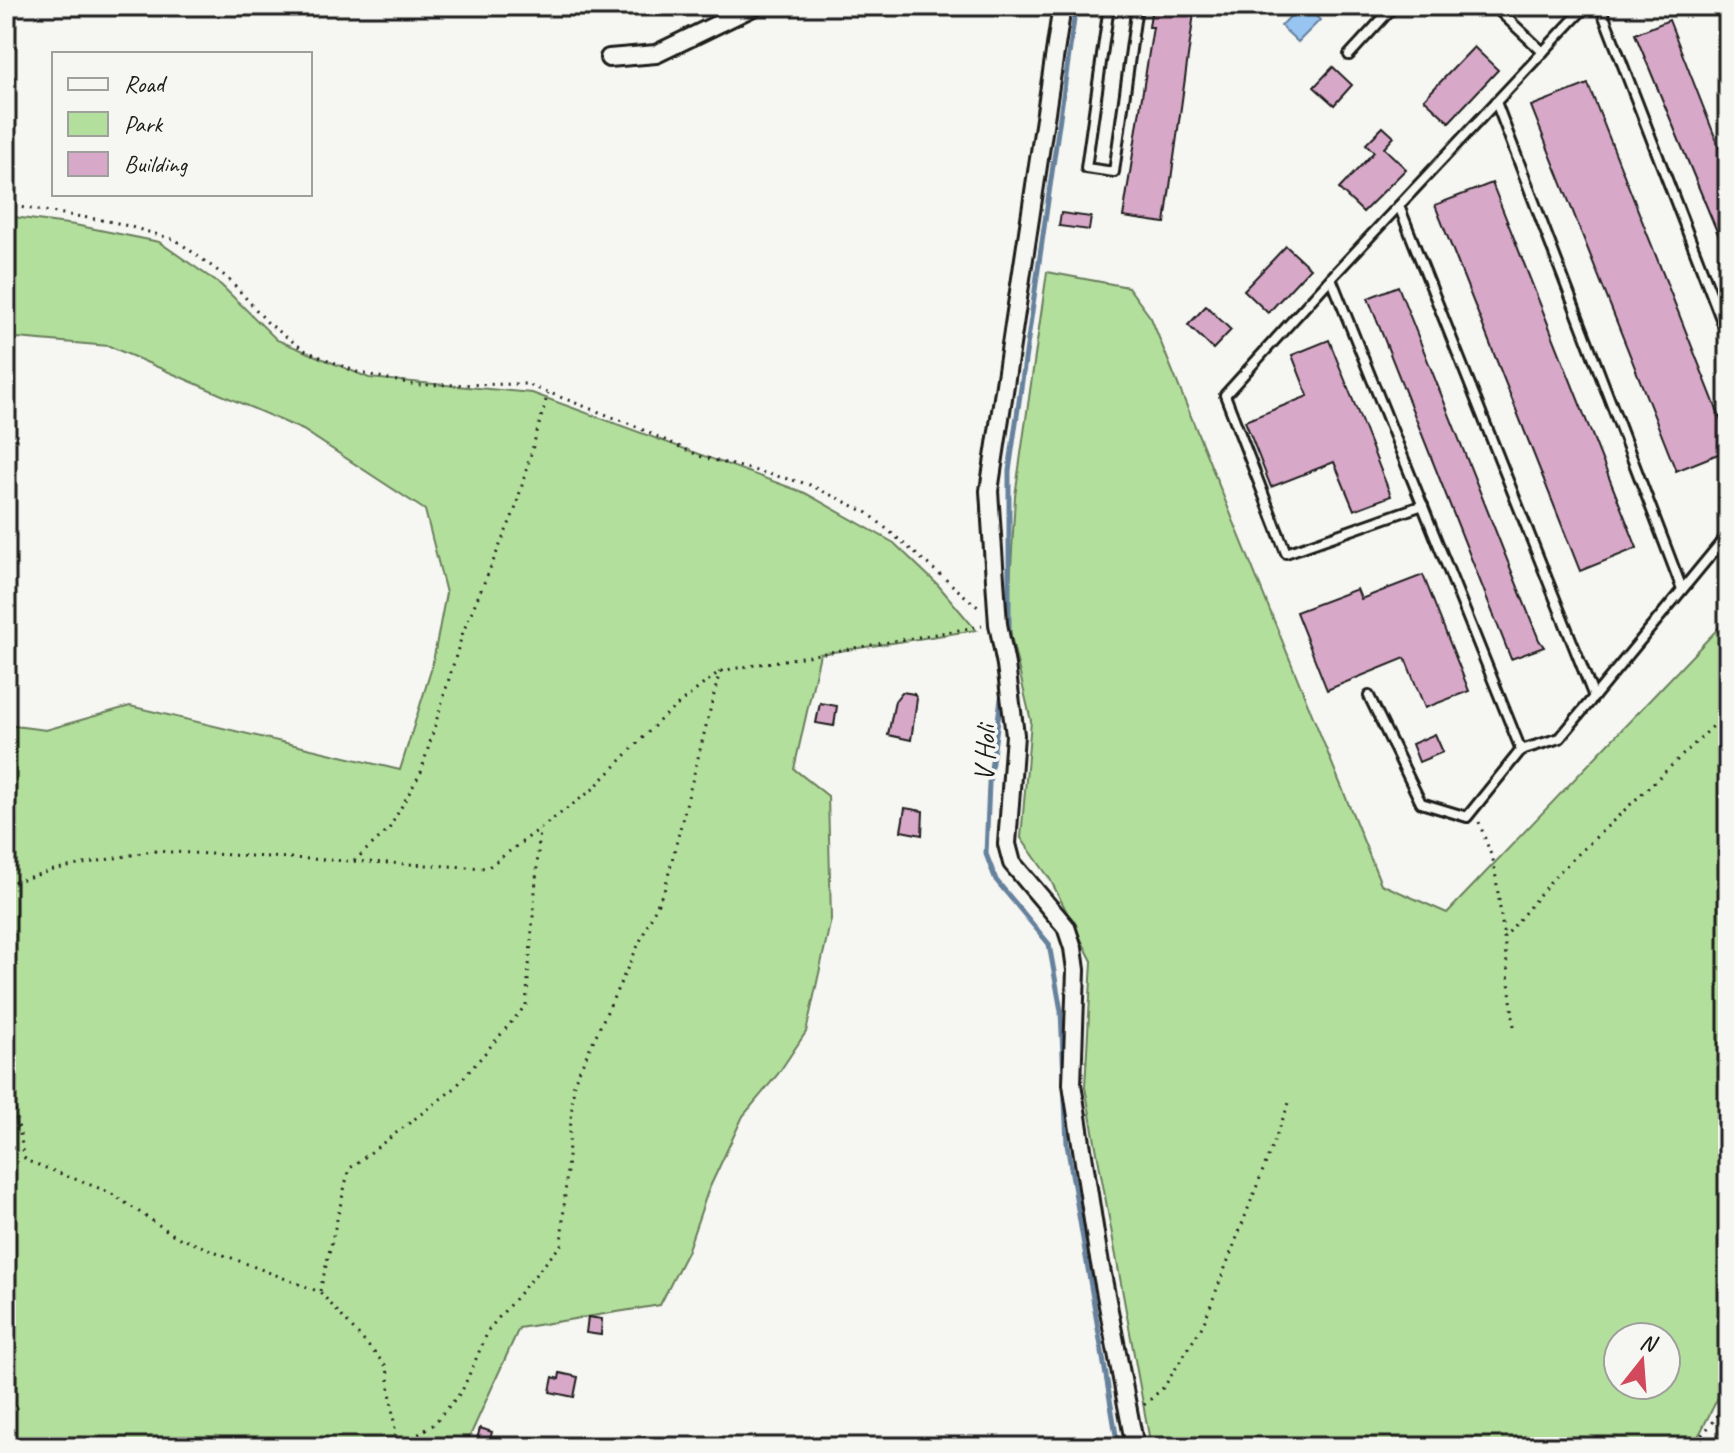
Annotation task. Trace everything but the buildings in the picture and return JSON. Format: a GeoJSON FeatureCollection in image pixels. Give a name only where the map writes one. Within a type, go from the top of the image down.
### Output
{"type":"FeatureCollection","features":[{"type":"Feature","properties":{"kind":"street"},"geometry":{"type":"LineString","coordinates":[[609,58],[656,54],[755,6]]}},
{"type":"Feature","properties":{"kind":"street","name":"V Holi"},"geometry":{"type":"LineString","coordinates":[[1062,6],[989,491],[998,624],[1015,735],[1007,844],[1012,863],[1066,927],[1073,948],[1076,970],[1072,1084],[1098,1253],[1135,1447]]}},
{"type":"Feature","properties":{"kind":"lane"},"geometry":{"type":"LineString","coordinates":[[1109,6],[1086,168],[1114,172],[1137,6]]}},
{"type":"Feature","properties":{"kind":"lane"},"geometry":{"type":"LineString","coordinates":[[1349,55],[1394,6]]}},
{"type":"Feature","properties":{"kind":"lane"},"geometry":{"type":"LineString","coordinates":[[1494,6],[1543,52]]}},
{"type":"Feature","properties":{"kind":"lane"},"geometry":{"type":"LineString","coordinates":[[1423,505],[1286,553],[1225,395],[1586,6]]}},
{"type":"Feature","properties":{"kind":"lane"},"geometry":{"type":"LineString","coordinates":[[1600,6],[1728,337]]}},
{"type":"Feature","properties":{"kind":"lane"},"geometry":{"type":"LineString","coordinates":[[1496,102],[1682,589]]}},
{"type":"Feature","properties":{"kind":"lane"},"geometry":{"type":"LineString","coordinates":[[1399,206],[1594,697]]}},
{"type":"Feature","properties":{"kind":"lane"},"geometry":{"type":"LineString","coordinates":[[1331,278],[1521,750]]}},
{"type":"Feature","properties":{"kind":"lane"},"geometry":{"type":"LineString","coordinates":[[1369,696],[1421,803],[1467,817],[1521,750],[1560,738],[1728,534]]}},
{"type":"Feature","properties":{"kind":"path"},"geometry":{"type":"LineString","coordinates":[[6,205],[114,222],[176,240],[229,279],[268,323],[304,350],[357,372],[416,385],[526,384],[628,423],[702,457],[808,484],[868,513],[998,624]]}},
{"type":"Feature","properties":{"kind":"path"},"geometry":{"type":"LineString","coordinates":[[354,861],[389,829],[421,772],[463,632],[515,510],[548,393]]}},
{"type":"Feature","properties":{"kind":"path"},"geometry":{"type":"LineString","coordinates":[[6,884],[57,869],[152,851],[487,868],[592,790],[664,716],[720,671],[998,624]]}},
{"type":"Feature","properties":{"kind":"path"},"geometry":{"type":"LineString","coordinates":[[6,1063],[25,1160],[109,1192],[177,1237],[320,1292],[387,1367],[398,1447],[433,1425],[462,1391],[489,1329],[561,1245],[574,1082],[665,888],[720,671]]}},
{"type":"Feature","properties":{"kind":"path"},"geometry":{"type":"LineString","coordinates":[[1504,938],[1554,877],[1728,712]]}},
{"type":"Feature","properties":{"kind":"path"},"geometry":{"type":"LineString","coordinates":[[1473,809],[1494,863],[1514,1026]]}},
{"type":"Feature","properties":{"kind":"path"},"geometry":{"type":"LineString","coordinates":[[320,1292],[349,1169],[455,1088],[526,1005],[540,829]]}},
{"type":"Feature","properties":{"kind":"path"},"geometry":{"type":"LineString","coordinates":[[1130,1418],[1164,1387],[1203,1325],[1289,1103]]}},
{"type":"Feature","properties":{"kind":"path"},"geometry":{"type":"LineString","coordinates":[[1691,1447],[1715,1420],[1728,1397]]}},
{"type":"Feature","properties":{"kind":"green space"},"geometry":{"type":"Polygon","coordinates":[[[6,216],[75,225],[159,242],[221,285],[277,340],[369,378],[532,393],[805,493],[894,543],[938,585],[976,630],[820,654],[794,769],[828,796],[831,919],[806,1032],[778,1074],[743,1116],[708,1191],[687,1252],[660,1305],[519,1328],[465,1447],[6,1447],[6,725],[46,730],[130,706],[400,770],[432,667],[446,593],[425,510],[303,430],[109,346],[6,337],[6,216]]]}},
{"type":"Feature","properties":{"kind":"green space"},"geometry":{"type":"Polygon","coordinates":[[[1047,272],[1128,287],[1151,318],[1381,884],[1447,913],[1728,618],[1728,1378],[1693,1447],[1151,1447],[1085,1087],[1092,961],[1050,879],[1021,838],[1031,721],[1008,623],[1015,496],[1047,272]]]}},
{"type":"Feature","properties":{"kind":"water"},"geometry":{"type":"Polygon","coordinates":[[[1300,6],[1305,6],[1320,20],[1298,42],[1281,26],[1300,6]]]}},
{"type":"Feature","properties":{"kind":"waterway"},"geometry":{"type":"LineString","coordinates":[[1009,646],[1009,471],[1076,6]]}},
{"type":"Feature","properties":{"kind":"waterway"},"geometry":{"type":"LineString","coordinates":[[1002,692],[989,783],[986,854],[996,880],[1049,944],[1061,1011],[1067,1144],[1118,1447]]}}]}
